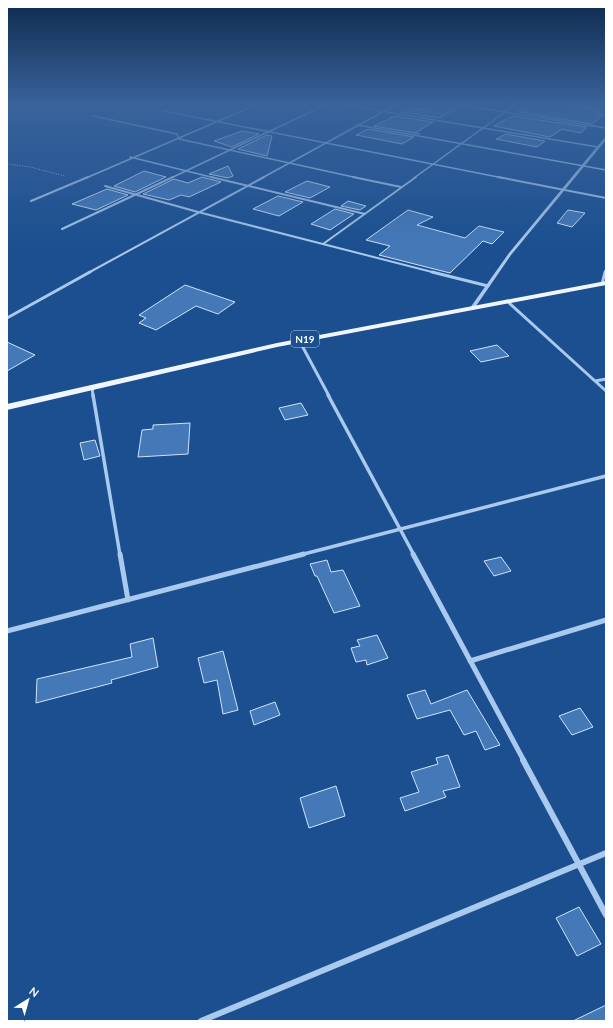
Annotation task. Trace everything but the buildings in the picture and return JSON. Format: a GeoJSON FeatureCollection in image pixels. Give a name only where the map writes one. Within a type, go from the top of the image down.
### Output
{"type":"FeatureCollection","features":[{"type":"Feature","properties":{"kind":"main road","name":"N19"},"geometry":{"type":"LineString","coordinates":[[7,407],[299,340],[604,283]]}},
{"type":"Feature","properties":{"kind":"street"},"geometry":{"type":"LineString","coordinates":[[31,201],[142,152]]}},
{"type":"Feature","properties":{"kind":"street"},"geometry":{"type":"LineString","coordinates":[[62,229],[226,152]]}},
{"type":"Feature","properties":{"kind":"street"},"geometry":{"type":"LineString","coordinates":[[239,152],[401,187]]}},
{"type":"Feature","properties":{"kind":"street"},"geometry":{"type":"LineString","coordinates":[[7,318],[309,152]]}},
{"type":"Feature","properties":{"kind":"street"},"geometry":{"type":"LineString","coordinates":[[372,152],[606,198]]}},
{"type":"Feature","properties":{"kind":"street"},"geometry":{"type":"LineString","coordinates":[[323,244],[450,152]]}},
{"type":"Feature","properties":{"kind":"street"},"geometry":{"type":"LineString","coordinates":[[505,152],[606,170]]}},
{"type":"Feature","properties":{"kind":"street"},"geometry":{"type":"LineString","coordinates":[[472,308],[510,254],[594,152]]}},
{"type":"Feature","properties":{"kind":"street"},"geometry":{"type":"LineString","coordinates":[[130,157],[365,214]]}},
{"type":"Feature","properties":{"kind":"street"},"geometry":{"type":"LineString","coordinates":[[104,186],[198,212],[488,286]]}},
{"type":"Feature","properties":{"kind":"street"},"geometry":{"type":"LineString","coordinates":[[604,283],[606,269]]}},
{"type":"Feature","properties":{"kind":"street"},"geometry":{"type":"LineString","coordinates":[[507,301],[606,391]]}},
{"type":"Feature","properties":{"kind":"street"},"geometry":{"type":"LineString","coordinates":[[299,340],[606,915]]}},
{"type":"Feature","properties":{"kind":"street"},"geometry":{"type":"LineString","coordinates":[[595,381],[606,379]]}},
{"type":"Feature","properties":{"kind":"street"},"geometry":{"type":"LineString","coordinates":[[92,387],[128,600]]}},
{"type":"Feature","properties":{"kind":"street"},"geometry":{"type":"LineString","coordinates":[[7,631],[606,476]]}},
{"type":"Feature","properties":{"kind":"street"},"geometry":{"type":"LineString","coordinates":[[470,661],[606,620]]}},
{"type":"Feature","properties":{"kind":"street"},"geometry":{"type":"LineString","coordinates":[[201,1021],[606,853]]}},
{"type":"Feature","properties":{"kind":"path"},"geometry":{"type":"LineString","coordinates":[[7,164],[30,167],[81,179]]}}]}
